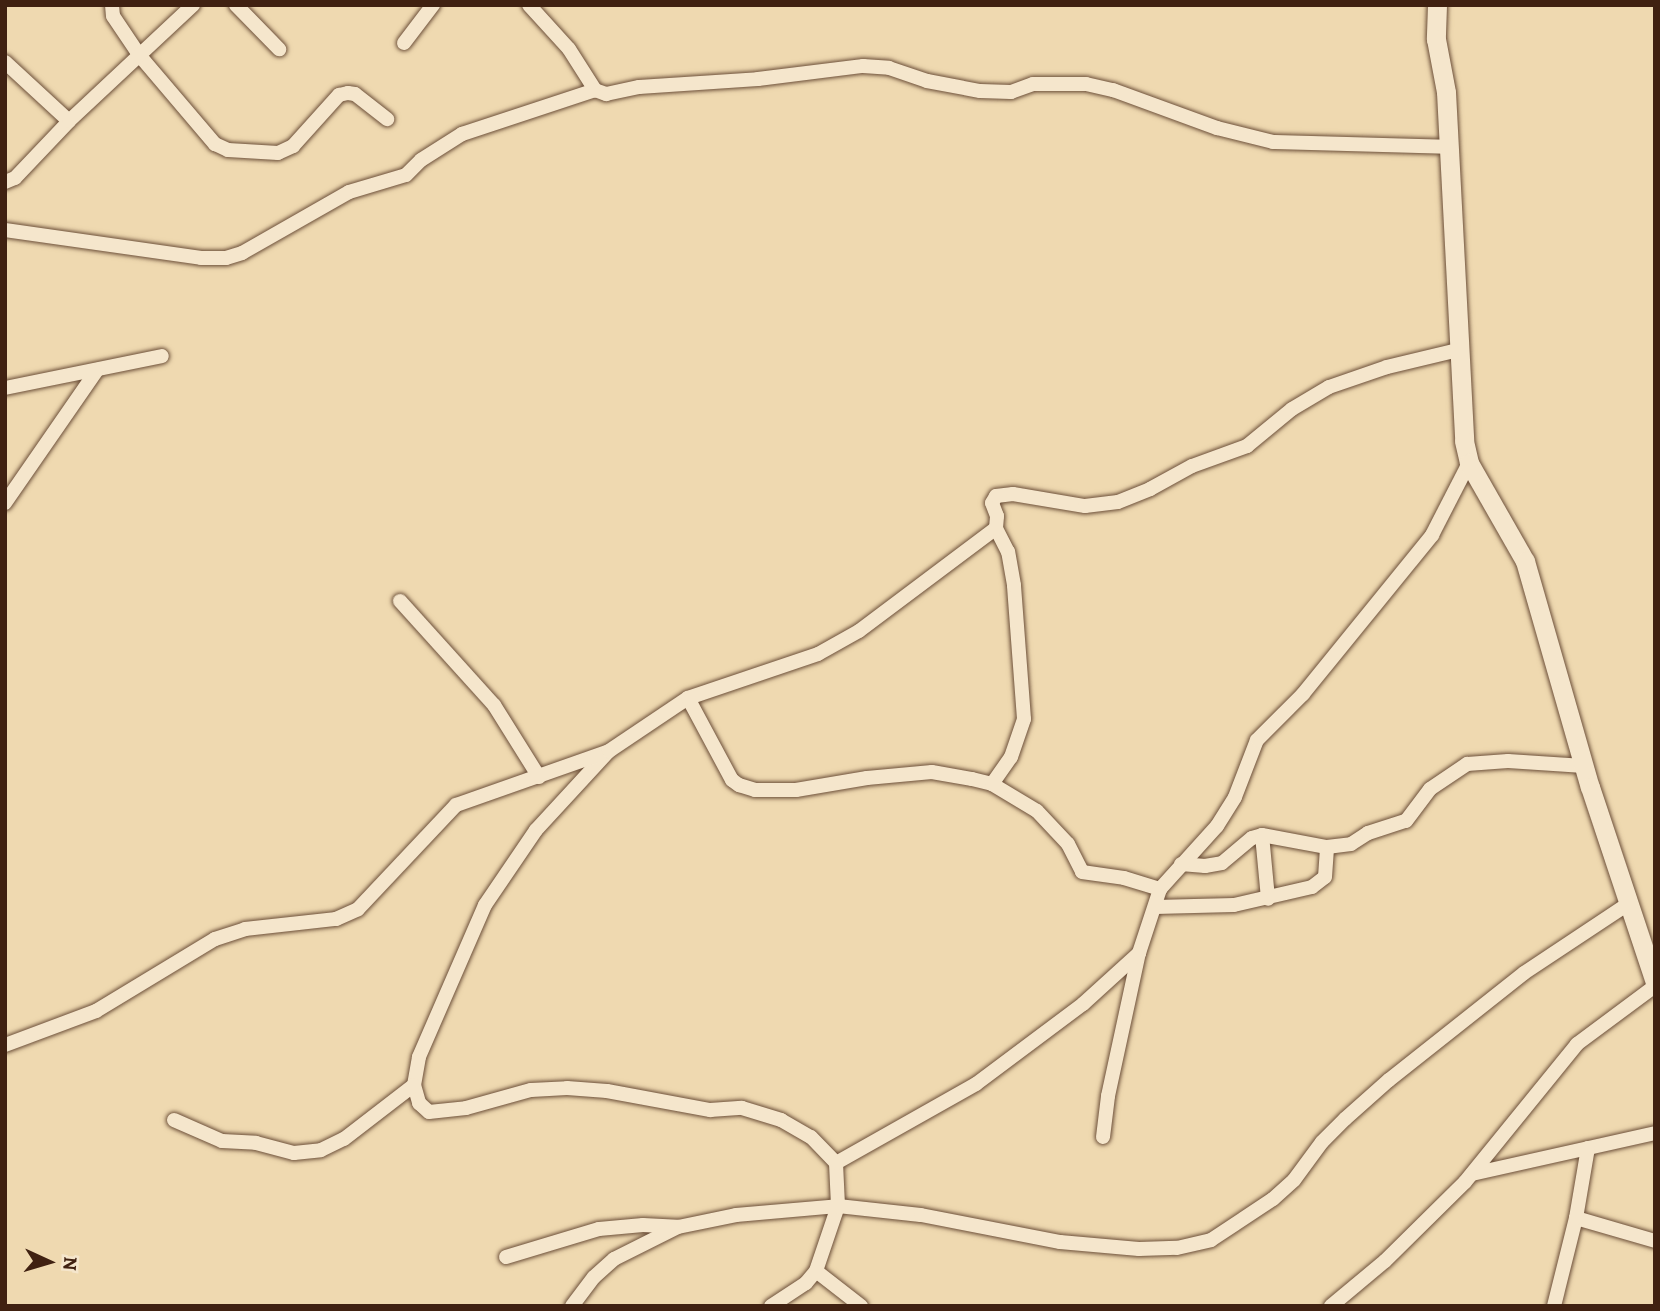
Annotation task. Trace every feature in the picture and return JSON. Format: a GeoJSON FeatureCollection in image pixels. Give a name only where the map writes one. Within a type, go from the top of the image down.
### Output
{"type":"FeatureCollection","features":[{"type":"Feature","properties":{"kind":"street"},"geometry":{"type":"LineString","coordinates":[[112,5],[113,16],[141,56],[215,144],[228,150],[278,153],[293,146],[339,95],[348,93],[355,94],[387,119]]}},
{"type":"Feature","properties":{"kind":"street"},"geometry":{"type":"LineString","coordinates":[[5,182],[15,178],[69,121],[193,5]]}},
{"type":"Feature","properties":{"kind":"street"},"geometry":{"type":"LineString","coordinates":[[236,5],[279,49]]}},
{"type":"Feature","properties":{"kind":"street"},"geometry":{"type":"LineString","coordinates":[[404,43],[433,5]]}},
{"type":"Feature","properties":{"kind":"street"},"geometry":{"type":"LineString","coordinates":[[530,5],[569,49],[595,90],[606,94],[639,87],[758,79],[878,66],[928,81],[980,91],[1011,92],[1033,84],[1086,85],[1114,90],[1217,128],[1273,142],[1448,147]]}},
{"type":"Feature","properties":{"kind":"street"},"geometry":{"type":"LineString","coordinates":[[1331,1306],[1385,1261],[1472,1174],[1577,1044],[1655,984],[1584,766],[1525,561],[1469,463],[1460,400],[1446,92],[1436,39],[1437,5]]}},
{"type":"Feature","properties":{"kind":"street"},"geometry":{"type":"LineString","coordinates":[[5,62],[69,121]]}},
{"type":"Feature","properties":{"kind":"street"},"geometry":{"type":"LineString","coordinates":[[5,230],[201,258],[226,258],[242,253],[349,192],[406,175],[421,160],[462,134],[595,90]]}},
{"type":"Feature","properties":{"kind":"street"},"geometry":{"type":"LineString","coordinates":[[992,784],[1012,757],[1024,719],[1014,585],[1008,552],[996,528],[997,516],[992,503],[996,496],[1013,494],[1085,506],[1118,502],[1150,489],[1192,466],[1247,446],[1292,409],[1329,387],[1377,370],[1458,350]]}},
{"type":"Feature","properties":{"kind":"street"},"geometry":{"type":"LineString","coordinates":[[5,388],[162,356]]}},
{"type":"Feature","properties":{"kind":"street"},"geometry":{"type":"LineString","coordinates":[[5,503],[97,370]]}},
{"type":"Feature","properties":{"kind":"street"},"geometry":{"type":"LineString","coordinates":[[1103,1137],[1108,1096],[1139,953],[1160,889],[1217,826],[1257,740],[1303,694],[1432,535],[1469,463]]}},
{"type":"Feature","properties":{"kind":"street"},"geometry":{"type":"LineString","coordinates":[[771,1306],[806,1283],[816,1270],[838,1206],[836,1163],[811,1137],[781,1120],[742,1108],[710,1110],[607,1091],[567,1088],[531,1090],[466,1108],[429,1112],[419,1103],[414,1085],[419,1057],[485,905],[536,830],[609,751],[688,698],[818,654],[859,631],[996,528]]}},
{"type":"Feature","properties":{"kind":"street"},"geometry":{"type":"LineString","coordinates":[[400,601],[494,705],[539,777]]}},
{"type":"Feature","properties":{"kind":"street"},"geometry":{"type":"LineString","coordinates":[[688,698],[732,780],[755,790],[796,790],[867,778],[932,772],[992,784],[1029,806],[1055,829],[1068,844],[1082,872],[1124,878],[1160,889]]}},
{"type":"Feature","properties":{"kind":"street"},"geometry":{"type":"LineString","coordinates":[[5,1045],[96,1011],[215,939],[245,929],[324,922],[358,909],[456,804],[609,751]]}},
{"type":"Feature","properties":{"kind":"street"},"geometry":{"type":"LineString","coordinates":[[1181,864],[1205,866],[1222,863],[1252,838],[1262,835],[1327,847],[1342,847],[1368,833],[1406,821],[1430,789],[1467,764],[1508,761],[1584,766]]}},
{"type":"Feature","properties":{"kind":"street"},"geometry":{"type":"LineString","coordinates":[[1262,835],[1268,899]]}},
{"type":"Feature","properties":{"kind":"street"},"geometry":{"type":"LineString","coordinates":[[1155,907],[1213,906],[1268,899],[1320,884],[1325,877],[1327,847]]}},
{"type":"Feature","properties":{"kind":"street"},"geometry":{"type":"LineString","coordinates":[[572,1306],[594,1276],[614,1259],[678,1227],[736,1215],[838,1206],[921,1215],[1060,1242],[1139,1249],[1177,1248],[1211,1241],[1253,1215],[1294,1180],[1322,1142],[1389,1080],[1524,973],[1628,904]]}},
{"type":"Feature","properties":{"kind":"street"},"geometry":{"type":"LineString","coordinates":[[836,1163],[976,1084],[1083,1004],[1139,953]]}},
{"type":"Feature","properties":{"kind":"street"},"geometry":{"type":"LineString","coordinates":[[174,1119],[222,1141],[256,1143],[294,1153],[321,1150],[344,1139],[414,1085]]}},
{"type":"Feature","properties":{"kind":"street"},"geometry":{"type":"LineString","coordinates":[[1472,1174],[1655,1133]]}},
{"type":"Feature","properties":{"kind":"street"},"geometry":{"type":"LineString","coordinates":[[1554,1306],[1576,1218],[1588,1148]]}},
{"type":"Feature","properties":{"kind":"street"},"geometry":{"type":"LineString","coordinates":[[1576,1218],[1655,1241]]}},
{"type":"Feature","properties":{"kind":"street"},"geometry":{"type":"LineString","coordinates":[[506,1257],[599,1229],[643,1225],[678,1227]]}},
{"type":"Feature","properties":{"kind":"street"},"geometry":{"type":"LineString","coordinates":[[816,1270],[860,1306]]}}]}
